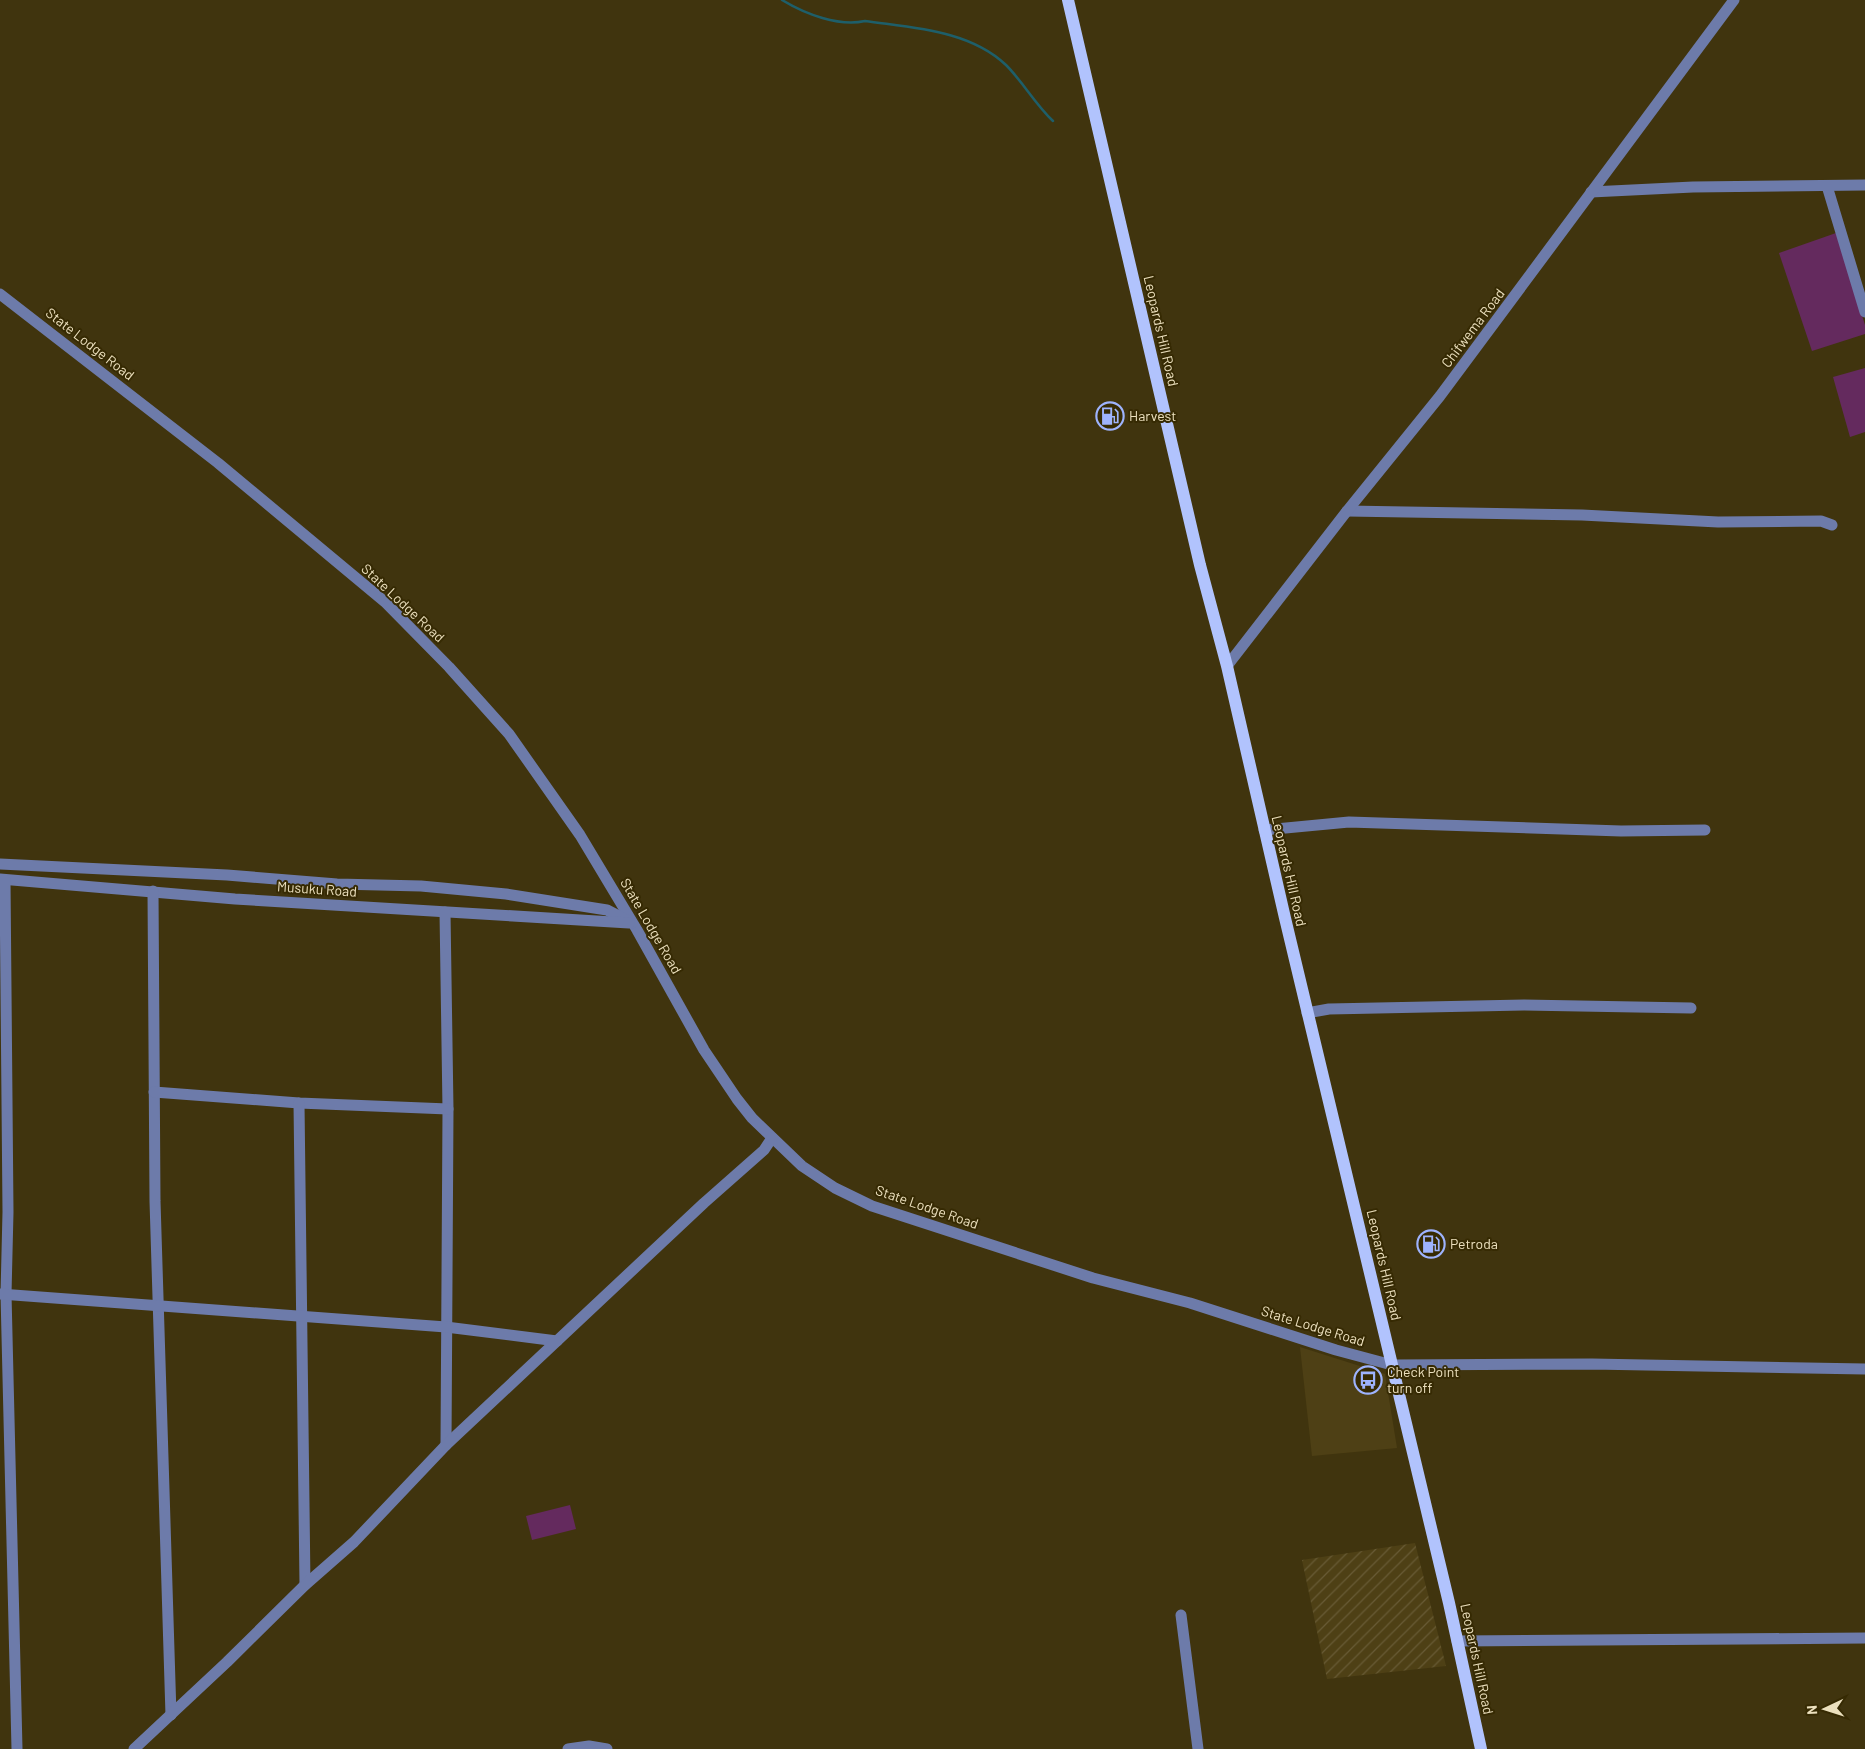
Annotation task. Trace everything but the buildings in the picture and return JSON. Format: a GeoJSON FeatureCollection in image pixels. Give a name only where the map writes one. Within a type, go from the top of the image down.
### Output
{"type":"FeatureCollection","features":[{"type":"Feature","properties":{"kind":"main road","name":"Leopards Hill Road"},"geometry":{"type":"LineString","coordinates":[[1068,0],[1200,565],[1227,666],[1481,1749]]}},
{"type":"Feature","properties":{"kind":"street","name":"Chifwema Road"},"geometry":{"type":"LineString","coordinates":[[1227,666],[1347,511],[1440,396],[1734,0]]}},
{"type":"Feature","properties":{"kind":"street"},"geometry":{"type":"LineString","coordinates":[[1591,192],[1693,187],[1865,185]]}},
{"type":"Feature","properties":{"kind":"street"},"geometry":{"type":"LineString","coordinates":[[1827,186],[1865,312]]}},
{"type":"Feature","properties":{"kind":"street","name":"State Lodge Road"},"geometry":{"type":"LineString","coordinates":[[0,294],[218,463],[385,602],[449,667],[509,734],[580,835],[633,923],[704,1050],[736,1098],[772,1138],[802,1166],[835,1188],[872,1206],[1111,1284],[1190,1303],[1336,1350],[1392,1365],[1592,1364],[1865,1369]]}},
{"type":"Feature","properties":{"kind":"street"},"geometry":{"type":"LineString","coordinates":[[1347,511],[1582,515],[1718,522],[1821,521],[1832,525]]}},
{"type":"Feature","properties":{"kind":"street"},"geometry":{"type":"LineString","coordinates":[[1264,830],[1348,822],[1621,831],[1705,830]]}},
{"type":"Feature","properties":{"kind":"street"},"geometry":{"type":"LineString","coordinates":[[0,864],[468,890],[607,910],[633,923]]}},
{"type":"Feature","properties":{"kind":"street"},"geometry":{"type":"LineString","coordinates":[[3,879],[8,1194],[3,1294],[17,1749]]}},
{"type":"Feature","properties":{"kind":"street","name":"Musuku Road"},"geometry":{"type":"LineString","coordinates":[[3,879],[235,899],[633,923]]}},
{"type":"Feature","properties":{"kind":"street"},"geometry":{"type":"LineString","coordinates":[[153,891],[158,1306],[171,1715]]}},
{"type":"Feature","properties":{"kind":"street"},"geometry":{"type":"LineString","coordinates":[[445,912],[448,1109],[446,1445]]}},
{"type":"Feature","properties":{"kind":"street"},"geometry":{"type":"LineString","coordinates":[[1307,1013],[1330,1009],[1524,1005],[1691,1008]]}},
{"type":"Feature","properties":{"kind":"street"},"geometry":{"type":"LineString","coordinates":[[154,1092],[299,1103],[448,1109]]}},
{"type":"Feature","properties":{"kind":"street"},"geometry":{"type":"LineString","coordinates":[[299,1103],[305,1585]]}},
{"type":"Feature","properties":{"kind":"street"},"geometry":{"type":"LineString","coordinates":[[134,1749],[305,1585],[354,1542],[446,1445],[704,1203],[764,1150],[772,1138]]}},
{"type":"Feature","properties":{"kind":"street"},"geometry":{"type":"LineString","coordinates":[[3,1294],[446,1327],[557,1341]]}},
{"type":"Feature","properties":{"kind":"street"},"geometry":{"type":"LineString","coordinates":[[1181,1615],[1198,1749]]}},
{"type":"Feature","properties":{"kind":"street"},"geometry":{"type":"LineString","coordinates":[[1457,1641],[1865,1638]]}},
{"type":"Feature","properties":{"kind":"street"},"geometry":{"type":"LineString","coordinates":[[568,1749],[589,1746],[607,1749]]}},
{"type":"Feature","properties":{"kind":"shaded area"},"geometry":{"type":"Polygon","coordinates":[[[1836,233],[1865,325],[1865,334],[1812,351],[1779,253],[1836,233]]]}},
{"type":"Feature","properties":{"kind":"shaded area"},"geometry":{"type":"Polygon","coordinates":[[[1865,368],[1865,432],[1850,437],[1833,377],[1865,368]]]}},
{"type":"Feature","properties":{"kind":"shaded area"},"geometry":{"type":"Polygon","coordinates":[[[1300,1347],[1385,1374],[1397,1448],[1312,1456],[1300,1347]]]}},
{"type":"Feature","properties":{"kind":"shaded area"},"geometry":{"type":"Polygon","coordinates":[[[570,1505],[576,1529],[532,1540],[526,1516],[570,1505]]]}},
{"type":"Feature","properties":{"kind":"shaded area"},"geometry":{"type":"Polygon","coordinates":[[[1415,1543],[1446,1666],[1327,1679],[1302,1560],[1415,1543]]]}},
{"type":"Feature","properties":{"kind":"waterway"},"geometry":{"type":"LineString","coordinates":[[782,0],[801,10],[833,21],[865,21],[940,32],[975,44],[991,53],[1006,65],[1053,121]]}},
{"type":"Feature","properties":{"kind":"place","name":"Harvest"},"geometry":{"type":"Point","coordinates":[1110,416]}},
{"type":"Feature","properties":{"kind":"place","name":"Petroda"},"geometry":{"type":"Point","coordinates":[1431,1244]}},
{"type":"Feature","properties":{"kind":"place","name":"Check Point turn off"},"geometry":{"type":"Point","coordinates":[1368,1380]}}]}
